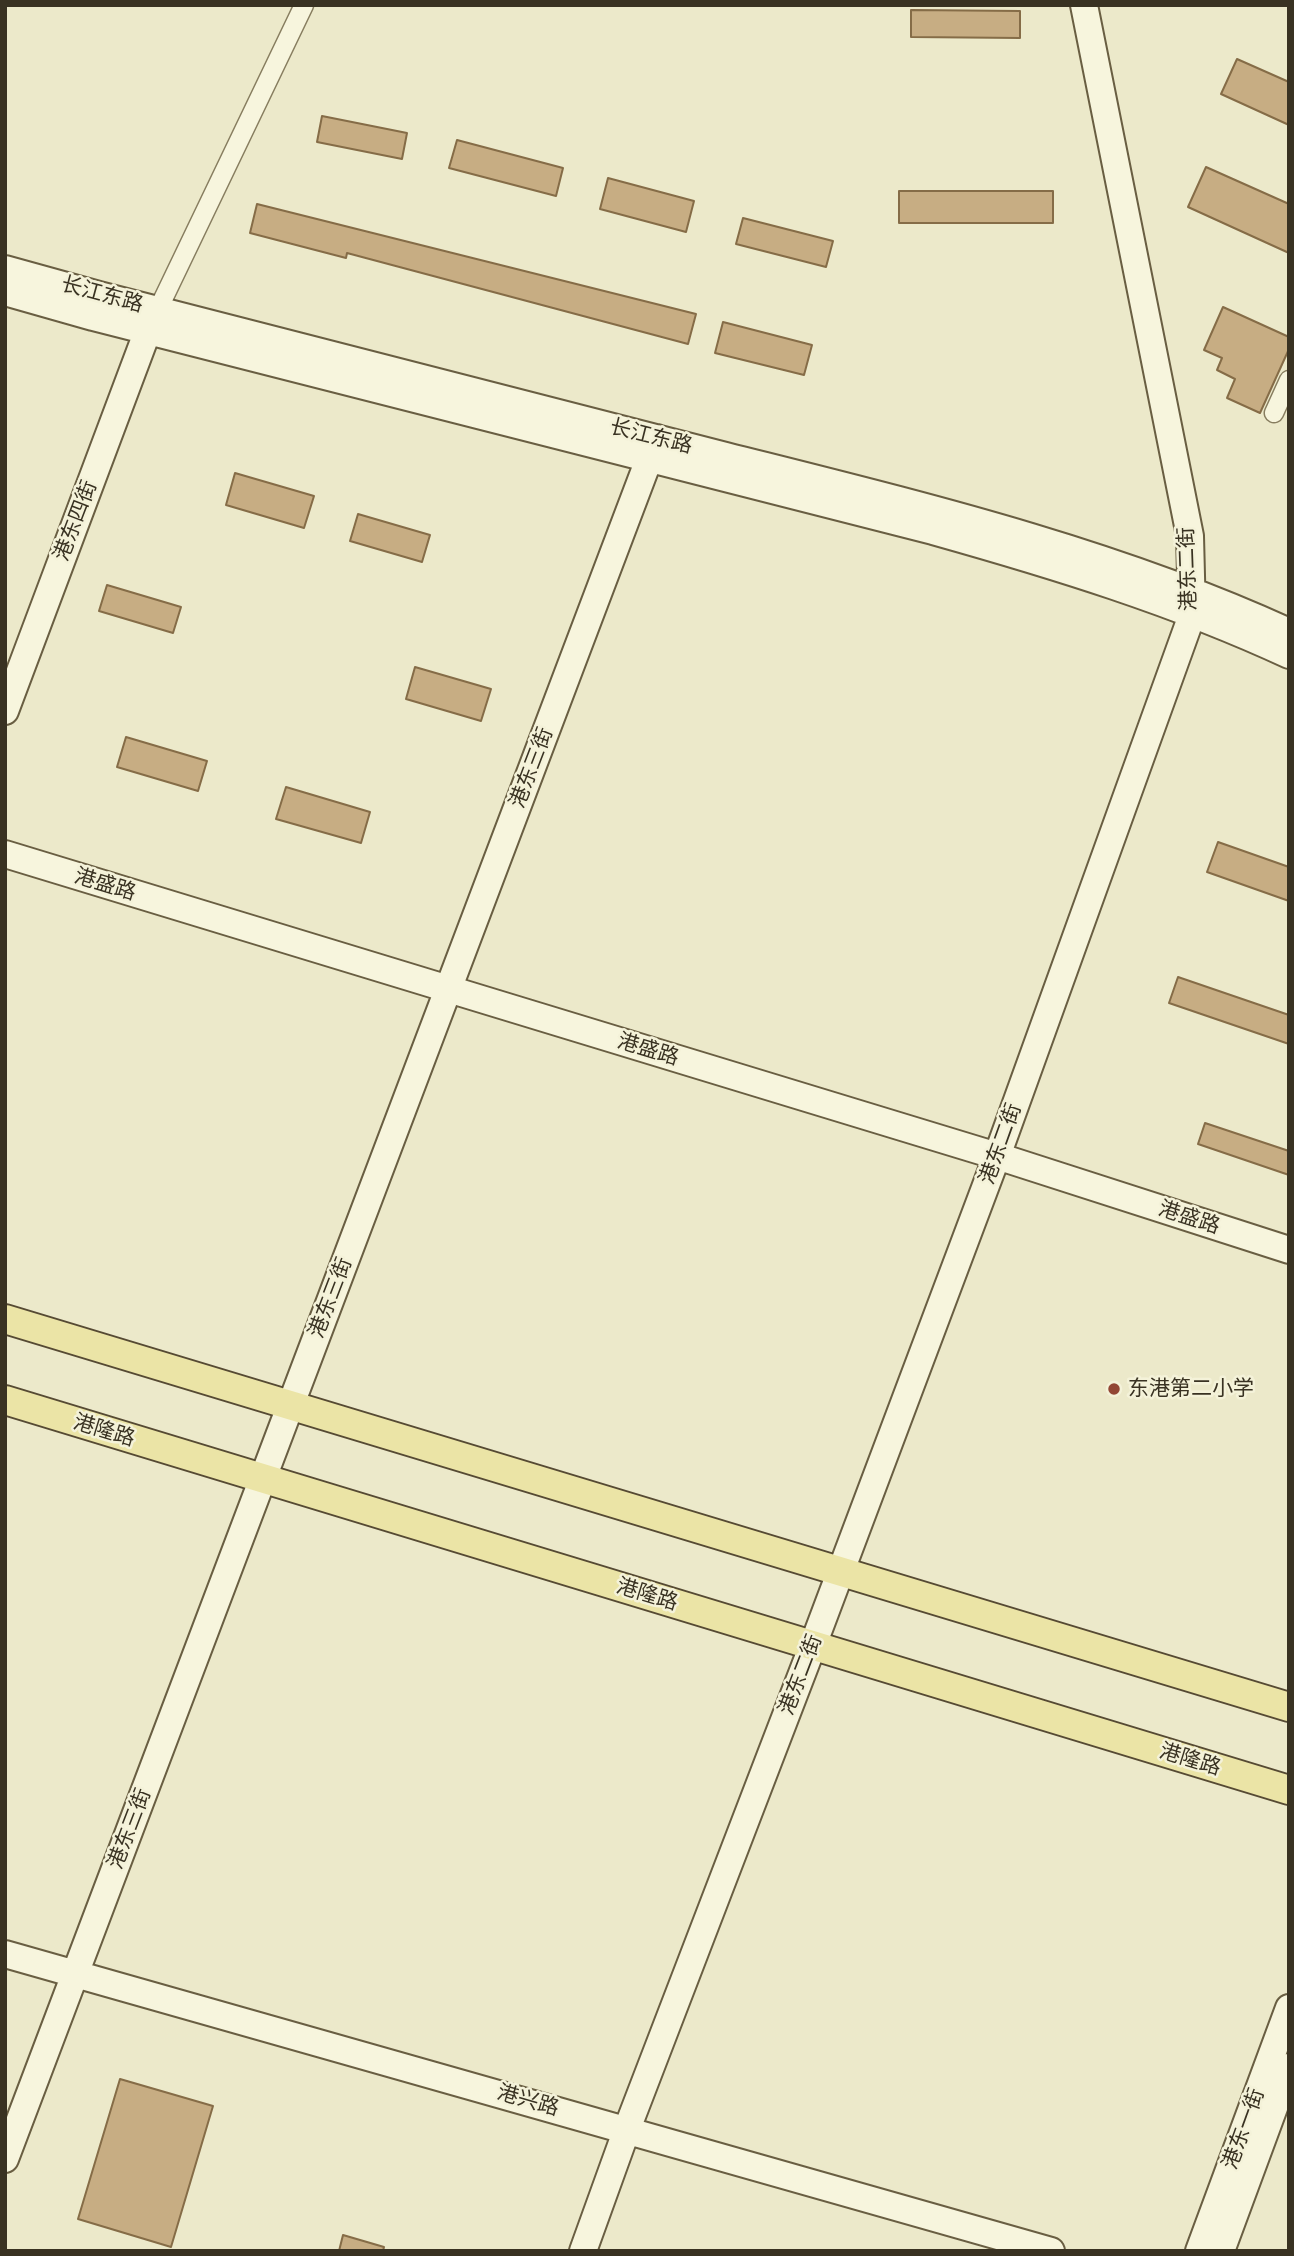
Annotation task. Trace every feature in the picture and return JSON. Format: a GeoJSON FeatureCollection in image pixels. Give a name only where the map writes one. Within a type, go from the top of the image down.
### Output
{"type":"FeatureCollection","features":[{"type":"Feature","properties":{"kind":"main road","name":"港东二街"},"geometry":{"type":"LineString","coordinates":[[583,2251],[997,1156],[1191,604],[1190,536],[1084,5]]}},
{"type":"Feature","properties":{"kind":"main road","name":"长江东路"},"geometry":{"type":"LineString","coordinates":[[5,269],[153,320]]}},
{"type":"Feature","properties":{"kind":"main road","name":"长江东路"},"geometry":{"type":"LineString","coordinates":[[5,292],[153,320],[654,448],[1111,584],[1191,604],[1251,615],[1289,632]]}},
{"type":"Feature","properties":{"kind":"main road","name":"港东四街"},"geometry":{"type":"LineString","coordinates":[[5,711],[153,320]]}},
{"type":"Feature","properties":{"kind":"main road","name":"港东三街"},"geometry":{"type":"LineString","coordinates":[[5,2159],[654,448]]}},
{"type":"Feature","properties":{"kind":"main road","name":"长江东路"},"geometry":{"type":"LineString","coordinates":[[1191,604],[1289,655]]}},
{"type":"Feature","properties":{"kind":"main road","name":"港盛路"},"geometry":{"type":"LineString","coordinates":[[5,854],[997,1156],[1289,1250]]}},
{"type":"Feature","properties":{"kind":"main road"},"geometry":{"type":"LineString","coordinates":[[5,1319],[1289,1707]]}},
{"type":"Feature","properties":{"kind":"main road","name":"港隆路"},"geometry":{"type":"LineString","coordinates":[[5,1401],[1289,1790]]}},
{"type":"Feature","properties":{"kind":"main road","name":"港兴路"},"geometry":{"type":"LineString","coordinates":[[5,1954],[1051,2251]]}},
{"type":"Feature","properties":{"kind":"main road","name":"港东一街"},"geometry":{"type":"LineString","coordinates":[[1199,2251],[1289,2008]]}},
{"type":"Feature","properties":{"kind":"main road","name":"港东一街"},"geometry":{"type":"LineString","coordinates":[[1221,2251],[1289,2067]]}},
{"type":"Feature","properties":{"kind":"street"},"geometry":{"type":"LineString","coordinates":[[153,320],[304,5]]}},
{"type":"Feature","properties":{"kind":"street"},"geometry":{"type":"LineString","coordinates":[[1274,413],[1289,380]]}},
{"type":"Feature","properties":{"kind":"building"},"geometry":{"type":"Polygon","coordinates":[[[911,10],[1020,11],[1020,38],[911,37],[911,10]]]}},
{"type":"Feature","properties":{"kind":"building"},"geometry":{"type":"Polygon","coordinates":[[[1237,59],[1289,82],[1289,125],[1221,94],[1237,59]]]}},
{"type":"Feature","properties":{"kind":"building"},"geometry":{"type":"Polygon","coordinates":[[[322,116],[407,133],[402,159],[317,142],[322,116]]]}},
{"type":"Feature","properties":{"kind":"building"},"geometry":{"type":"Polygon","coordinates":[[[457,140],[563,168],[556,196],[449,168],[457,140]]]}},
{"type":"Feature","properties":{"kind":"building"},"geometry":{"type":"Polygon","coordinates":[[[1206,167],[1289,204],[1289,253],[1188,207],[1206,167]]]}},
{"type":"Feature","properties":{"kind":"building"},"geometry":{"type":"Polygon","coordinates":[[[608,178],[694,201],[686,232],[600,209],[608,178]]]}},
{"type":"Feature","properties":{"kind":"building"},"geometry":{"type":"Polygon","coordinates":[[[899,191],[1053,191],[1053,223],[899,223],[899,191]]]}},
{"type":"Feature","properties":{"kind":"building"},"geometry":{"type":"Polygon","coordinates":[[[257,204],[696,314],[688,344],[347,253],[346,258],[250,233],[257,204]]]}},
{"type":"Feature","properties":{"kind":"building"},"geometry":{"type":"Polygon","coordinates":[[[743,218],[833,241],[826,267],[736,244],[743,218]]]}},
{"type":"Feature","properties":{"kind":"building"},"geometry":{"type":"Polygon","coordinates":[[[1223,307],[1289,337],[1289,349],[1260,413],[1227,398],[1235,379],[1217,370],[1222,358],[1204,350],[1223,307]]]}},
{"type":"Feature","properties":{"kind":"building"},"geometry":{"type":"Polygon","coordinates":[[[723,322],[812,345],[804,375],[715,353],[723,322]]]}},
{"type":"Feature","properties":{"kind":"building"},"geometry":{"type":"Polygon","coordinates":[[[235,473],[314,496],[304,528],[226,505],[235,473]]]}},
{"type":"Feature","properties":{"kind":"building"},"geometry":{"type":"Polygon","coordinates":[[[358,514],[430,535],[422,562],[350,541],[358,514]]]}},
{"type":"Feature","properties":{"kind":"building"},"geometry":{"type":"Polygon","coordinates":[[[107,585],[181,607],[173,633],[99,611],[107,585]]]}},
{"type":"Feature","properties":{"kind":"building"},"geometry":{"type":"Polygon","coordinates":[[[415,667],[491,689],[481,721],[406,699],[415,667]]]}},
{"type":"Feature","properties":{"kind":"building"},"geometry":{"type":"Polygon","coordinates":[[[126,737],[207,761],[198,791],[117,767],[126,737]]]}},
{"type":"Feature","properties":{"kind":"building"},"geometry":{"type":"Polygon","coordinates":[[[286,787],[370,812],[361,843],[276,819],[286,787]]]}},
{"type":"Feature","properties":{"kind":"building"},"geometry":{"type":"Polygon","coordinates":[[[1218,842],[1289,867],[1289,901],[1207,872],[1218,842]]]}},
{"type":"Feature","properties":{"kind":"building"},"geometry":{"type":"Polygon","coordinates":[[[1178,977],[1289,1015],[1289,1044],[1169,1003],[1178,977]]]}},
{"type":"Feature","properties":{"kind":"building"},"geometry":{"type":"Polygon","coordinates":[[[1205,1123],[1289,1151],[1289,1175],[1198,1144],[1205,1123]]]}},
{"type":"Feature","properties":{"kind":"building"},"geometry":{"type":"Polygon","coordinates":[[[120,2079],[213,2106],[171,2247],[78,2219],[120,2079]]]}},
{"type":"Feature","properties":{"kind":"building"},"geometry":{"type":"Polygon","coordinates":[[[343,2235],[384,2247],[383,2251],[339,2251],[343,2235]]]}},
{"type":"Feature","properties":{"kind":"place","name":"东港第二小学"},"geometry":{"type":"Point","coordinates":[1114,1389]}}]}
